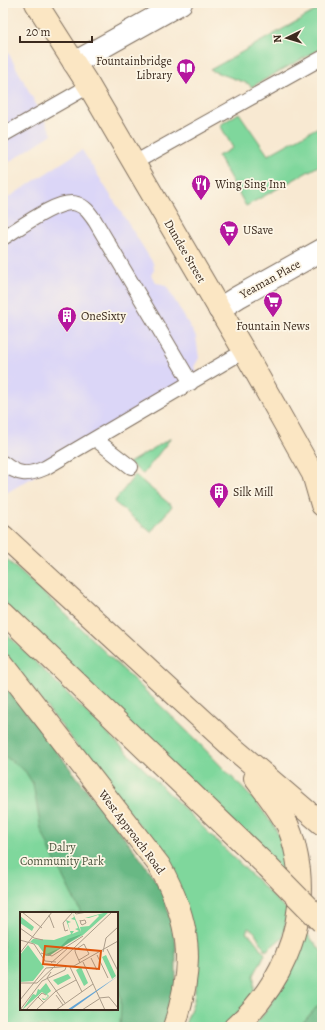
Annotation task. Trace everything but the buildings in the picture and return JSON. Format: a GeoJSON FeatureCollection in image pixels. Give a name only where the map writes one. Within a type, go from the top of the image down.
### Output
{"type":"FeatureCollection","features":[{"type":"Feature","properties":{"kind":"street","name":"Dundee Street"},"geometry":{"type":"LineString","coordinates":[[36,3],[89,86],[244,352],[313,474],[322,504]]}},
{"type":"Feature","properties":{"kind":"street"},"geometry":{"type":"LineString","coordinates":[[74,63],[181,3]]}},
{"type":"Feature","properties":{"kind":"street","name":"Yeaman Place"},"geometry":{"type":"LineString","coordinates":[[219,309],[322,250]]}},
{"type":"Feature","properties":{"kind":"street"},"geometry":{"type":"LineString","coordinates":[[3,536],[232,747],[322,824]]}},
{"type":"Feature","properties":{"kind":"street"},"geometry":{"type":"LineString","coordinates":[[3,612],[268,867],[322,922]]}},
{"type":"Feature","properties":{"kind":"street","name":"West Approach Road"},"geometry":{"type":"LineString","coordinates":[[3,664],[159,865],[171,886],[179,905],[187,945],[184,990],[174,1027]]}},
{"type":"Feature","properties":{"kind":"street"},"geometry":{"type":"LineString","coordinates":[[232,747],[279,810],[288,826],[294,842],[298,861],[300,883],[297,921],[286,958],[279,974],[259,1004],[235,1027]]}},
{"type":"Feature","properties":{"kind":"lane"},"geometry":{"type":"LineString","coordinates":[[134,163],[322,58]]}},
{"type":"Feature","properties":{"kind":"lane"},"geometry":{"type":"LineString","coordinates":[[3,135],[89,86]]}},
{"type":"Feature","properties":{"kind":"lane"},"geometry":{"type":"LineString","coordinates":[[3,238],[49,209],[70,202],[76,203],[87,209],[191,383]]}},
{"type":"Feature","properties":{"kind":"lane"},"geometry":{"type":"LineString","coordinates":[[3,463],[12,470],[22,473],[33,473],[45,468],[244,352]]}},
{"type":"Feature","properties":{"kind":"lane"},"geometry":{"type":"LineString","coordinates":[[96,439],[131,467]]}},
{"type":"Feature","properties":{"kind":"shaded area"},"geometry":{"type":"Polygon","coordinates":[[[3,43],[52,134],[3,166],[3,43]]]}},
{"type":"Feature","properties":{"kind":"shaded area"},"geometry":{"type":"Polygon","coordinates":[[[82,150],[153,263],[154,270],[151,275],[156,283],[167,287],[196,337],[199,358],[194,367],[200,377],[3,495],[3,201],[82,150]]]}},
{"type":"Feature","properties":{"kind":"green space"},"geometry":{"type":"Polygon","coordinates":[[[322,7],[322,48],[251,87],[249,84],[210,70],[322,7]]]}},
{"type":"Feature","properties":{"kind":"green space"},"geometry":{"type":"Polygon","coordinates":[[[239,113],[268,155],[322,125],[322,164],[246,206],[218,156],[233,148],[220,125],[239,113]]]}},
{"type":"Feature","properties":{"kind":"green space"},"geometry":{"type":"Polygon","coordinates":[[[171,438],[143,474],[129,463],[171,438]]]}},
{"type":"Feature","properties":{"kind":"green space"},"geometry":{"type":"Polygon","coordinates":[[[135,475],[172,506],[151,532],[114,502],[135,475]]]}},
{"type":"Feature","properties":{"kind":"green space"},"geometry":{"type":"Polygon","coordinates":[[[3,556],[188,732],[257,803],[274,826],[283,845],[289,862],[289,877],[3,604],[3,556]]]}},
{"type":"Feature","properties":{"kind":"green space"},"geometry":{"type":"Polygon","coordinates":[[[3,630],[288,911],[283,937],[266,951],[254,931],[248,928],[246,933],[251,936],[265,954],[254,975],[254,995],[223,1027],[184,1027],[194,1000],[196,979],[167,861],[3,651],[3,630]]]}},
{"type":"Feature","properties":{"kind":"green space","name":"Dalry Community Park"},"geometry":{"type":"Polygon","coordinates":[[[3,683],[138,855],[164,1027],[3,1027],[3,683]]]}},
{"type":"Feature","properties":{"kind":"green space","name":"Dalry Community Park"},"geometry":{"type":"Polygon","coordinates":[[[3,683],[138,855],[163,891],[176,943],[176,984],[164,1027],[120,1027],[121,998],[118,989],[118,912],[80,912],[52,855],[41,829],[33,784],[25,771],[3,755],[3,683]]]}},
{"type":"Feature","properties":{"kind":"green space"},"geometry":{"type":"Polygon","coordinates":[[[303,929],[322,952],[322,1001],[299,1027],[252,1027],[269,1006],[276,994],[303,929]]]}},
{"type":"Feature","properties":{"kind":"green space"},"geometry":{"type":"Polygon","coordinates":[[[322,1001],[322,1027],[299,1027],[322,1001]]]}},
{"type":"Feature","properties":{"kind":"place","name":"Fountainbridge Library"},"geometry":{"type":"Point","coordinates":[186,85]}},
{"type":"Feature","properties":{"kind":"place","name":"Wing Sing Inn"},"geometry":{"type":"Point","coordinates":[201,201]}},
{"type":"Feature","properties":{"kind":"place","name":"USave"},"geometry":{"type":"Point","coordinates":[229,247]}},
{"type":"Feature","properties":{"kind":"place","name":"Fountain News"},"geometry":{"type":"Point","coordinates":[273,318]}},
{"type":"Feature","properties":{"kind":"place","name":"OneSixty"},"geometry":{"type":"Point","coordinates":[67,333]}},
{"type":"Feature","properties":{"kind":"place","name":"Silk Mill"},"geometry":{"type":"Point","coordinates":[219,509]}}]}
